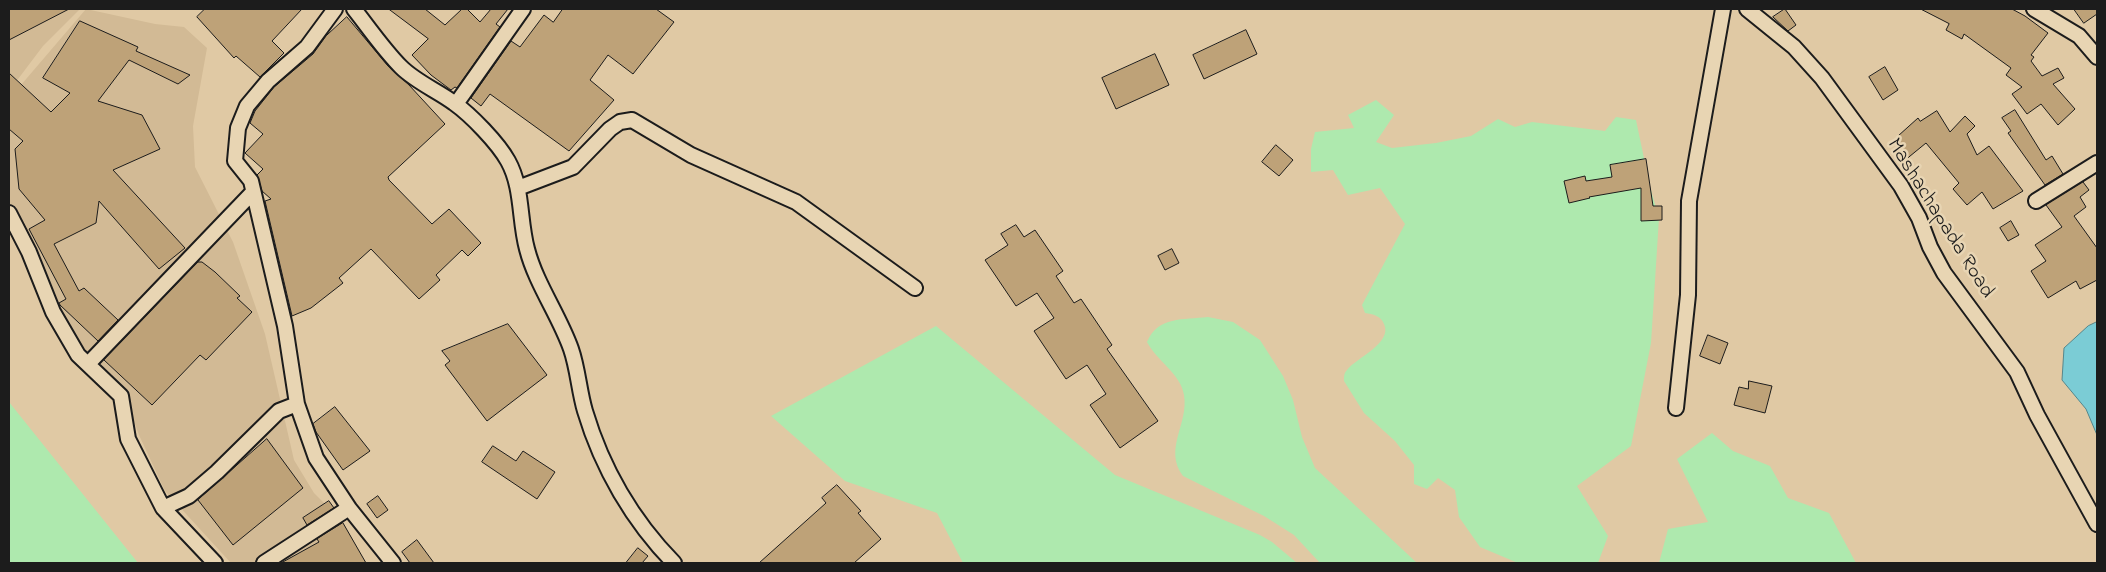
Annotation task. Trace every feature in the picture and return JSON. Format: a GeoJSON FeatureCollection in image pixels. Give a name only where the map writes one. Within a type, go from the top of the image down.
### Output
{"type":"FeatureCollection","features":[{"type":"Feature","properties":{"kind":"street"},"geometry":{"type":"LineString","coordinates":[[335,9],[307,47],[268,81],[247,106],[238,128],[235,161],[251,181],[284,326],[297,404],[316,458],[349,508],[393,563]]}},
{"type":"Feature","properties":{"kind":"street"},"geometry":{"type":"LineString","coordinates":[[354,9],[401,68],[456,104],[499,146],[514,173],[527,248],[535,272],[571,348],[585,410],[612,480],[632,512],[659,548],[674,563]]}},
{"type":"Feature","properties":{"kind":"street"},"geometry":{"type":"LineString","coordinates":[[456,104],[523,9]]}},
{"type":"Feature","properties":{"kind":"street"},"geometry":{"type":"LineString","coordinates":[[1676,408],[1688,295],[1689,201],[1723,9]]}},
{"type":"Feature","properties":{"kind":"street","name":"Mashachapada Road"},"geometry":{"type":"LineString","coordinates":[[1747,9],[1794,47],[1822,78],[1901,186],[1919,218],[1930,246],[1944,273],[2017,372],[2037,415],[2097,524]]}},
{"type":"Feature","properties":{"kind":"street"},"geometry":{"type":"LineString","coordinates":[[2034,9],[2079,36],[2097,57]]}},
{"type":"Feature","properties":{"kind":"street"},"geometry":{"type":"LineString","coordinates":[[518,188],[573,167],[610,129],[620,122],[632,120],[691,155],[796,202],[915,288]]}},
{"type":"Feature","properties":{"kind":"street"},"geometry":{"type":"LineString","coordinates":[[2036,201],[2097,163]]}},
{"type":"Feature","properties":{"kind":"street"},"geometry":{"type":"LineString","coordinates":[[88,364],[253,192]]}},
{"type":"Feature","properties":{"kind":"street"},"geometry":{"type":"LineString","coordinates":[[9,213],[29,252],[53,312],[78,355],[121,396],[128,439],[163,508],[214,563]]}},
{"type":"Feature","properties":{"kind":"street"},"geometry":{"type":"LineString","coordinates":[[163,508],[189,496],[217,472],[279,412],[297,404]]}},
{"type":"Feature","properties":{"kind":"street"},"geometry":{"type":"LineString","coordinates":[[264,563],[349,508]]}},
{"type":"Feature","properties":{"kind":"shaded area"},"geometry":{"type":"Polygon","coordinates":[[[9,9],[80,9],[43,46],[9,91],[9,9]]]}},
{"type":"Feature","properties":{"kind":"shaded area"},"geometry":{"type":"Polygon","coordinates":[[[86,9],[155,24],[184,27],[207,48],[193,126],[195,167],[233,242],[265,334],[294,460],[314,493],[343,522],[366,563],[231,563],[165,491],[139,435],[124,394],[89,355],[54,307],[9,203],[9,99],[86,9]]]}},
{"type":"Feature","properties":{"kind":"green space"},"geometry":{"type":"Polygon","coordinates":[[[1376,100],[1394,115],[1376,142],[1392,148],[1436,143],[1471,136],[1498,119],[1515,127],[1532,122],[1605,131],[1616,117],[1636,120],[1650,187],[1659,218],[1651,343],[1631,446],[1577,486],[1608,536],[1598,563],[1518,563],[1480,547],[1459,517],[1455,490],[1438,478],[1427,489],[1414,484],[1414,465],[1395,441],[1364,413],[1344,381],[1345,372],[1379,344],[1383,338],[1385,331],[1383,321],[1376,316],[1365,313],[1362,305],[1405,224],[1380,188],[1348,195],[1333,170],[1311,172],[1311,149],[1315,132],[1354,128],[1348,115],[1376,100]]]}},
{"type":"Feature","properties":{"kind":"green space"},"geometry":{"type":"Polygon","coordinates":[[[1208,317],[1233,322],[1260,340],[1283,376],[1293,400],[1302,437],[1315,468],[1417,563],[1320,563],[1294,535],[1264,516],[1183,476],[1175,456],[1185,406],[1182,387],[1147,342],[1152,334],[1165,323],[1181,319],[1208,317]]]}},
{"type":"Feature","properties":{"kind":"green space"},"geometry":{"type":"Polygon","coordinates":[[[936,326],[1115,475],[1260,535],[1272,542],[1297,563],[963,563],[937,513],[845,481],[771,416],[936,326]]]}},
{"type":"Feature","properties":{"kind":"green space"},"geometry":{"type":"Polygon","coordinates":[[[9,402],[138,563],[9,563],[9,402]]]}},
{"type":"Feature","properties":{"kind":"green space"},"geometry":{"type":"Polygon","coordinates":[[[1712,433],[1733,451],[1770,466],[1788,498],[1829,513],[1856,563],[1659,563],[1668,529],[1708,522],[1677,459],[1712,433]]]}},
{"type":"Feature","properties":{"kind":"water"},"geometry":{"type":"Polygon","coordinates":[[[2097,322],[2097,435],[2086,409],[2062,380],[2064,348],[2088,326],[2097,322]]]}},
{"type":"Feature","properties":{"kind":"building"},"geometry":{"type":"Polygon","coordinates":[[[9,9],[69,9],[9,40],[9,9]]]}},
{"type":"Feature","properties":{"kind":"building"},"geometry":{"type":"Polygon","coordinates":[[[205,9],[302,9],[272,41],[284,53],[260,77],[236,56],[234,58],[197,17],[205,9]]]}},
{"type":"Feature","properties":{"kind":"building"},"geometry":{"type":"Polygon","coordinates":[[[389,9],[425,9],[445,25],[462,9],[467,9],[480,22],[491,9],[508,9],[496,24],[500,27],[457,88],[455,87],[451,90],[431,75],[412,55],[428,39],[389,9]]]}},
{"type":"Feature","properties":{"kind":"building"},"geometry":{"type":"Polygon","coordinates":[[[563,9],[656,9],[674,22],[633,74],[608,55],[590,80],[614,100],[569,151],[490,94],[481,106],[471,98],[511,41],[520,47],[544,15],[553,22],[563,9]]]}},
{"type":"Feature","properties":{"kind":"building"},"geometry":{"type":"Polygon","coordinates":[[[1785,9],[1796,25],[1788,31],[1773,17],[1785,9]]]}},
{"type":"Feature","properties":{"kind":"building"},"geometry":{"type":"Polygon","coordinates":[[[1921,9],[2012,9],[2025,16],[2048,33],[2031,55],[2034,57],[2031,61],[2042,76],[2058,68],[2064,78],[2053,84],[2075,109],[2058,125],[2041,104],[2027,114],[2012,94],[2022,87],[2006,75],[2011,68],[1964,34],[1962,39],[1946,30],[1949,24],[1921,9]]]}},
{"type":"Feature","properties":{"kind":"building"},"geometry":{"type":"Polygon","coordinates":[[[2074,9],[2097,9],[2097,14],[2084,23],[2074,9]]]}},
{"type":"Feature","properties":{"kind":"building"},"geometry":{"type":"Polygon","coordinates":[[[347,17],[388,66],[409,85],[445,124],[388,177],[389,180],[432,224],[449,209],[481,243],[468,256],[462,250],[436,275],[440,280],[419,299],[371,249],[339,278],[343,283],[311,308],[292,316],[265,201],[271,199],[262,191],[257,175],[263,169],[245,153],[263,134],[250,123],[255,111],[274,87],[313,54],[326,36],[347,17]]]}},
{"type":"Feature","properties":{"kind":"building"},"geometry":{"type":"Polygon","coordinates":[[[80,21],[138,47],[136,51],[190,75],[178,84],[129,60],[98,101],[142,115],[160,149],[113,170],[185,248],[159,269],[99,201],[96,223],[54,244],[79,291],[84,288],[118,320],[98,341],[59,303],[66,299],[29,229],[45,220],[19,189],[15,149],[23,141],[9,129],[9,73],[51,112],[70,93],[43,78],[80,21]]]}},
{"type":"Feature","properties":{"kind":"building"},"geometry":{"type":"Polygon","coordinates":[[[1246,30],[1257,54],[1204,79],[1193,55],[1246,30]]]}},
{"type":"Feature","properties":{"kind":"building"},"geometry":{"type":"Polygon","coordinates":[[[1155,54],[1169,85],[1116,109],[1102,78],[1155,54]]]}},
{"type":"Feature","properties":{"kind":"building"},"geometry":{"type":"Polygon","coordinates":[[[1885,67],[1898,90],[1883,100],[1869,77],[1885,67]]]}},
{"type":"Feature","properties":{"kind":"building"},"geometry":{"type":"Polygon","coordinates":[[[2015,110],[2046,160],[2052,156],[2063,174],[2045,185],[2008,133],[2011,131],[2002,118],[2015,110]]]}},
{"type":"Feature","properties":{"kind":"building"},"geometry":{"type":"Polygon","coordinates":[[[1937,111],[1950,132],[1965,116],[1975,126],[1967,134],[1977,155],[1989,146],[2023,191],[1993,209],[1982,192],[1967,205],[1953,189],[1959,183],[1926,143],[1904,161],[1897,151],[1900,149],[1896,144],[1901,140],[1898,136],[1918,118],[1920,121],[1937,111]]]}},
{"type":"Feature","properties":{"kind":"building"},"geometry":{"type":"Polygon","coordinates":[[[1276,145],[1293,160],[1279,176],[1262,162],[1276,145]]]}},
{"type":"Feature","properties":{"kind":"building"},"geometry":{"type":"Polygon","coordinates":[[[1646,159],[1653,206],[1662,206],[1662,220],[1641,221],[1641,188],[1589,197],[1569,203],[1564,181],[1585,176],[1586,181],[1612,177],[1610,165],[1646,159]]]}},
{"type":"Feature","properties":{"kind":"building"},"geometry":{"type":"Polygon","coordinates":[[[2083,182],[2089,190],[2080,197],[2086,207],[2074,216],[2097,248],[2097,280],[2080,289],[2076,281],[2048,298],[2031,271],[2046,261],[2035,245],[2062,227],[2046,205],[2083,182]]]}},
{"type":"Feature","properties":{"kind":"building"},"geometry":{"type":"Polygon","coordinates":[[[2011,221],[2019,235],[2008,241],[2000,228],[2011,221]]]}},
{"type":"Feature","properties":{"kind":"building"},"geometry":{"type":"Polygon","coordinates":[[[1016,225],[1024,237],[1035,230],[1063,271],[1056,276],[1074,303],[1081,299],[1112,345],[1107,349],[1158,421],[1120,448],[1090,405],[1106,394],[1087,365],[1066,379],[1034,331],[1054,318],[1037,293],[1016,306],[985,260],[1008,245],[1001,234],[1016,225]]]}},
{"type":"Feature","properties":{"kind":"building"},"geometry":{"type":"Polygon","coordinates":[[[1172,249],[1179,263],[1165,270],[1158,256],[1172,249]]]}},
{"type":"Feature","properties":{"kind":"building"},"geometry":{"type":"Polygon","coordinates":[[[198,262],[202,262],[215,272],[240,296],[237,298],[252,312],[206,360],[200,355],[152,405],[104,360],[198,262]]]}},
{"type":"Feature","properties":{"kind":"building"},"geometry":{"type":"Polygon","coordinates":[[[508,324],[547,375],[487,421],[445,365],[450,361],[442,351],[508,324]]]}},
{"type":"Feature","properties":{"kind":"building"},"geometry":{"type":"Polygon","coordinates":[[[1708,335],[1728,343],[1720,364],[1700,356],[1708,335]]]}},
{"type":"Feature","properties":{"kind":"building"},"geometry":{"type":"Polygon","coordinates":[[[1749,381],[1772,386],[1765,413],[1734,405],[1739,387],[1748,389],[1749,381]]]}},
{"type":"Feature","properties":{"kind":"building"},"geometry":{"type":"Polygon","coordinates":[[[335,407],[370,451],[343,470],[316,432],[313,424],[335,407]]]}},
{"type":"Feature","properties":{"kind":"building"},"geometry":{"type":"Polygon","coordinates":[[[267,439],[303,488],[233,545],[198,500],[267,439]]]}},
{"type":"Feature","properties":{"kind":"building"},"geometry":{"type":"Polygon","coordinates":[[[493,446],[516,461],[523,451],[555,472],[537,499],[482,462],[493,446]]]}},
{"type":"Feature","properties":{"kind":"building"},"geometry":{"type":"Polygon","coordinates":[[[837,485],[861,511],[858,513],[881,539],[854,563],[759,563],[826,503],[822,498],[837,485]]]}},
{"type":"Feature","properties":{"kind":"building"},"geometry":{"type":"Polygon","coordinates":[[[378,496],[388,510],[377,518],[367,504],[378,496]]]}},
{"type":"Feature","properties":{"kind":"building"},"geometry":{"type":"Polygon","coordinates":[[[329,501],[334,508],[307,525],[303,518],[329,501]]]}},
{"type":"Feature","properties":{"kind":"building"},"geometry":{"type":"Polygon","coordinates":[[[343,523],[366,563],[281,563],[319,542],[317,539],[343,523]]]}},
{"type":"Feature","properties":{"kind":"building"},"geometry":{"type":"Polygon","coordinates":[[[417,540],[434,563],[410,563],[402,552],[417,540]]]}},
{"type":"Feature","properties":{"kind":"building"},"geometry":{"type":"Polygon","coordinates":[[[638,548],[648,556],[642,563],[626,563],[638,548]]]}}]}
